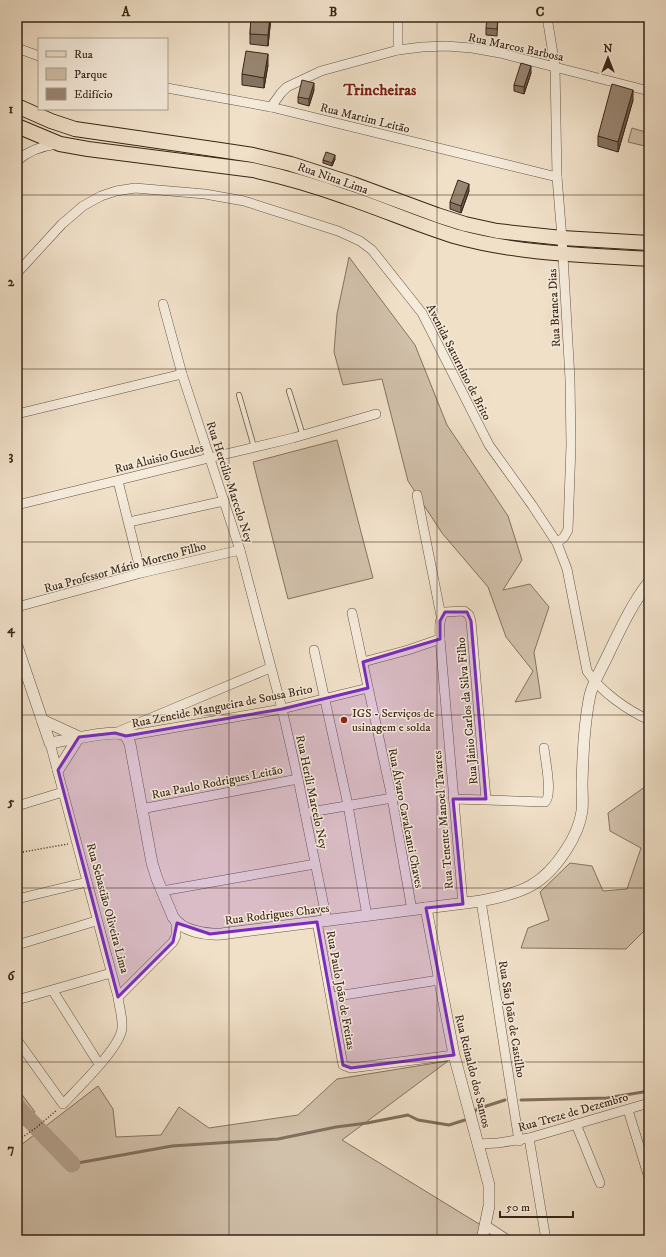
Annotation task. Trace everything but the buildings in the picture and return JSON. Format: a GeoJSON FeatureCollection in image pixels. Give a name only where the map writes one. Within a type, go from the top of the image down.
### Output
{"type":"FeatureCollection","features":[{"type":"Feature","properties":{"kind":"main road","name":"Rua Nina Lima"},"geometry":{"type":"LineString","coordinates":[[17,106],[51,121],[75,129],[254,155],[291,164],[353,184],[437,215],[465,224],[497,231],[562,238],[649,243]]}},
{"type":"Feature","properties":{"kind":"main road","name":"Rua Nina Lima"},"geometry":{"type":"LineString","coordinates":[[17,126],[60,144],[88,149],[254,170],[273,174],[315,186],[454,236],[529,251],[649,259]]}},
{"type":"Feature","properties":{"kind":"street"},"geometry":{"type":"LineString","coordinates":[[398,17],[398,50]]}},
{"type":"Feature","properties":{"kind":"street","name":"Rua Branca Dias"},"geometry":{"type":"LineString","coordinates":[[547,17],[555,66],[557,177],[570,379],[571,445],[568,530],[564,537],[556,543]]}},
{"type":"Feature","properties":{"kind":"street","name":"Rua Marcos Barbosa"},"geometry":{"type":"LineString","coordinates":[[271,107],[281,93],[288,87],[321,71],[398,50],[438,46],[472,48],[555,66],[649,91]]}},
{"type":"Feature","properties":{"kind":"street"},"geometry":{"type":"LineString","coordinates":[[17,48],[38,56]]}},
{"type":"Feature","properties":{"kind":"street","name":"Rua Martim Leitão"},"geometry":{"type":"LineString","coordinates":[[168,88],[271,107],[557,177]]}},
{"type":"Feature","properties":{"kind":"street"},"geometry":{"type":"LineString","coordinates":[[17,161],[31,151],[45,146],[60,144]]}},
{"type":"Feature","properties":{"kind":"street","name":"Avenida Saturnino de Brito"},"geometry":{"type":"LineString","coordinates":[[17,274],[62,224],[83,206],[101,196],[116,191],[134,188],[205,194],[244,201],[338,231],[360,241],[372,250],[422,313],[489,445],[532,505],[556,543],[567,569],[586,671],[595,683],[626,707],[649,720]]}},
{"type":"Feature","properties":{"kind":"street","name":"Rua Hercilio Marcelo Ney"},"geometry":{"type":"LineString","coordinates":[[163,304],[182,374],[240,550],[270,668]]}},
{"type":"Feature","properties":{"kind":"street"},"geometry":{"type":"LineString","coordinates":[[17,414],[182,374]]}},
{"type":"Feature","properties":{"kind":"street","name":"Rua Aluisio Guedes"},"geometry":{"type":"LineString","coordinates":[[17,505],[303,436],[376,414]]}},
{"type":"Feature","properties":{"kind":"street"},"geometry":{"type":"LineString","coordinates":[[118,481],[141,573]]}},
{"type":"Feature","properties":{"kind":"street"},"geometry":{"type":"LineString","coordinates":[[417,495],[441,616]]}},
{"type":"Feature","properties":{"kind":"street"},"geometry":{"type":"LineString","coordinates":[[129,522],[224,501]]}},
{"type":"Feature","properties":{"kind":"street","name":"Rua Professor Mário Moreno Filho"},"geometry":{"type":"LineString","coordinates":[[17,608],[141,573],[240,550]]}},
{"type":"Feature","properties":{"kind":"street","name":"Rua Rodrigues Chaves"},"geometry":{"type":"LineString","coordinates":[[176,922],[194,931],[210,934],[463,904],[502,897],[535,884],[549,873],[573,839],[582,810],[585,738],[591,694],[623,623],[645,596],[649,582]]}},
{"type":"Feature","properties":{"kind":"street","name":"Rua Jânio Carlos da Silva Filho"},"geometry":{"type":"LineString","coordinates":[[441,616],[445,612],[464,611],[469,615],[471,621],[486,799]]}},
{"type":"Feature","properties":{"kind":"street","name":"Rua Álvaro Cavalcanti Chaves"},"geometry":{"type":"LineString","coordinates":[[352,613],[392,798],[412,910]]}},
{"type":"Feature","properties":{"kind":"street","name":"Rua Tenente Manoel Tavares"},"geometry":{"type":"LineString","coordinates":[[441,616],[440,639],[463,904]]}},
{"type":"Feature","properties":{"kind":"street"},"geometry":{"type":"LineString","coordinates":[[363,662],[408,650],[440,639]]}},
{"type":"Feature","properties":{"kind":"street","name":"Rua Sebastião Oliveira Lima"},"geometry":{"type":"LineString","coordinates":[[17,646],[58,770],[96,921],[118,997],[122,1030],[117,1042],[63,1104]]}},
{"type":"Feature","properties":{"kind":"street"},"geometry":{"type":"LineString","coordinates":[[314,650],[348,805],[366,916]]}},
{"type":"Feature","properties":{"kind":"street"},"geometry":{"type":"LineString","coordinates":[[50,743],[79,738],[121,734],[270,668]]}},
{"type":"Feature","properties":{"kind":"street","name":"Rua Herili Marcelo Ney"},"geometry":{"type":"LineString","coordinates":[[270,668],[282,709],[305,813],[315,864],[322,921]]}},
{"type":"Feature","properties":{"kind":"street","name":"Rua Zeneide Mangueira de Sousa Brito"},"geometry":{"type":"LineString","coordinates":[[121,734],[282,709],[368,688]]}},
{"type":"Feature","properties":{"kind":"street"},"geometry":{"type":"LineString","coordinates":[[42,720],[79,738]]}},
{"type":"Feature","properties":{"kind":"street"},"geometry":{"type":"LineString","coordinates":[[118,997],[173,942],[176,936],[176,922],[157,879],[152,863],[130,744],[121,734]]}},
{"type":"Feature","properties":{"kind":"street"},"geometry":{"type":"LineString","coordinates":[[58,770],[79,738]]}},
{"type":"Feature","properties":{"kind":"street"},"geometry":{"type":"LineString","coordinates":[[453,799],[546,802],[548,800],[549,792],[544,748]]}},
{"type":"Feature","properties":{"kind":"street","name":"Rua Paulo Rodrigues Leitão"},"geometry":{"type":"LineString","coordinates":[[141,809],[298,779]]}},
{"type":"Feature","properties":{"kind":"street"},"geometry":{"type":"LineString","coordinates":[[17,806],[63,792]]}},
{"type":"Feature","properties":{"kind":"street"},"geometry":{"type":"LineString","coordinates":[[305,813],[392,798]]}},
{"type":"Feature","properties":{"kind":"street"},"geometry":{"type":"LineString","coordinates":[[162,891],[315,864]]}},
{"type":"Feature","properties":{"kind":"street"},"geometry":{"type":"LineString","coordinates":[[17,899],[87,882]]}},
{"type":"Feature","properties":{"kind":"street","name":"Rua São João de Castilho"},"geometry":{"type":"LineString","coordinates":[[481,901],[519,1141]]}},
{"type":"Feature","properties":{"kind":"street","name":"Rua Reinaldo dos Santos"},"geometry":{"type":"LineString","coordinates":[[426,908],[454,1055],[489,1185],[489,1206],[482,1240]]}},
{"type":"Feature","properties":{"kind":"street"},"geometry":{"type":"LineString","coordinates":[[17,945],[96,921]]}},
{"type":"Feature","properties":{"kind":"street","name":"Rua Paulo João de Freitas"},"geometry":{"type":"LineString","coordinates":[[322,921],[331,997],[342,1062],[346,1067],[351,1068],[454,1055]]}},
{"type":"Feature","properties":{"kind":"street"},"geometry":{"type":"LineString","coordinates":[[17,1000],[53,991],[111,973]]}},
{"type":"Feature","properties":{"kind":"street"},"geometry":{"type":"LineString","coordinates":[[331,997],[439,980]]}},
{"type":"Feature","properties":{"kind":"street"},"geometry":{"type":"LineString","coordinates":[[53,991],[99,1064]]}},
{"type":"Feature","properties":{"kind":"street"},"geometry":{"type":"LineString","coordinates":[[17,1040],[63,1104]]}},
{"type":"Feature","properties":{"kind":"street","name":"Rua Treze de Dezembro"},"geometry":{"type":"LineString","coordinates":[[478,1144],[519,1141],[649,1103]]}},
{"type":"Feature","properties":{"kind":"street"},"geometry":{"type":"LineString","coordinates":[[628,1110],[648,1174]]}},
{"type":"Feature","properties":{"kind":"street"},"geometry":{"type":"LineString","coordinates":[[576,1124],[600,1183]]}},
{"type":"Feature","properties":{"kind":"street"},"geometry":{"type":"LineString","coordinates":[[529,1138],[546,1240]]}},
{"type":"Feature","properties":{"kind":"street"},"geometry":{"type":"LineString","coordinates":[[485,1226],[508,1240]]}},
{"type":"Feature","properties":{"kind":"lane"},"geometry":{"type":"LineString","coordinates":[[289,391],[303,436]]}},
{"type":"Feature","properties":{"kind":"lane"},"geometry":{"type":"LineString","coordinates":[[239,395],[254,447]]}},
{"type":"Feature","properties":{"kind":"path"},"geometry":{"type":"LineString","coordinates":[[17,854],[77,843]]}},
{"type":"Feature","properties":{"kind":"path"},"geometry":{"type":"LineString","coordinates":[[17,1141],[37,1127],[63,1104]]}},
{"type":"Feature","properties":{"kind":"highlighted area"},"geometry":{"type":"Polygon","coordinates":[[[445,612],[467,612],[471,621],[486,799],[453,799],[463,904],[426,908],[454,1055],[351,1068],[343,1065],[317,922],[210,934],[177,923],[173,942],[118,997],[58,770],[79,737],[115,733],[126,736],[282,709],[368,688],[363,662],[440,639],[440,621],[445,612]]]}},
{"type":"Feature","properties":{"kind":"green space"},"geometry":{"type":"Polygon","coordinates":[[[632,128],[649,133],[649,147],[628,142],[632,128]]]}},
{"type":"Feature","properties":{"kind":"green space"},"geometry":{"type":"Polygon","coordinates":[[[349,257],[415,345],[447,425],[508,516],[522,560],[503,590],[530,584],[549,607],[534,652],[541,698],[515,702],[533,671],[506,637],[488,587],[442,533],[408,481],[382,379],[343,385],[334,352],[337,314],[349,257]]]}},
{"type":"Feature","properties":{"kind":"green space"},"geometry":{"type":"Polygon","coordinates":[[[337,440],[373,578],[288,599],[253,462],[337,440]]]}},
{"type":"Feature","properties":{"kind":"green space"},"geometry":{"type":"Polygon","coordinates":[[[649,784],[649,926],[626,949],[521,948],[528,928],[549,920],[540,892],[570,863],[592,866],[603,891],[627,889],[641,848],[610,831],[608,813],[649,784]]]}},
{"type":"Feature","properties":{"kind":"green space"},"geometry":{"type":"Polygon","coordinates":[[[448,1061],[342,1140],[484,1227],[477,1240],[17,1240],[17,1148],[98,1086],[113,1109],[116,1137],[161,1135],[179,1107],[209,1128],[298,1115],[337,1079],[448,1061]]]}},
{"type":"Feature","properties":{"kind":"green space"},"geometry":{"type":"Polygon","coordinates":[[[17,1088],[35,1112],[17,1124],[17,1088]]]}},
{"type":"Feature","properties":{"kind":"waterway"},"geometry":{"type":"LineString","coordinates":[[521,1100],[607,1098],[649,1091]]}},
{"type":"Feature","properties":{"kind":"waterway"},"geometry":{"type":"LineString","coordinates":[[472,1114],[477,1109],[505,1100]]}},
{"type":"Feature","properties":{"kind":"waterway"},"geometry":{"type":"LineString","coordinates":[[17,1107],[72,1164]]}},
{"type":"Feature","properties":{"kind":"waterway"},"geometry":{"type":"LineString","coordinates":[[72,1164],[172,1146],[278,1139],[336,1127],[408,1115],[418,1120],[449,1125],[468,1118]]}},
{"type":"Feature","properties":{"kind":"place","name":"IGS - Serviços de usinagem e solda"},"geometry":{"type":"Point","coordinates":[344,720]}},
{"type":"Feature","properties":{"kind":"district","name":"Trincheiras"},"geometry":{"type":"Point","coordinates":[380,89]}}]}
